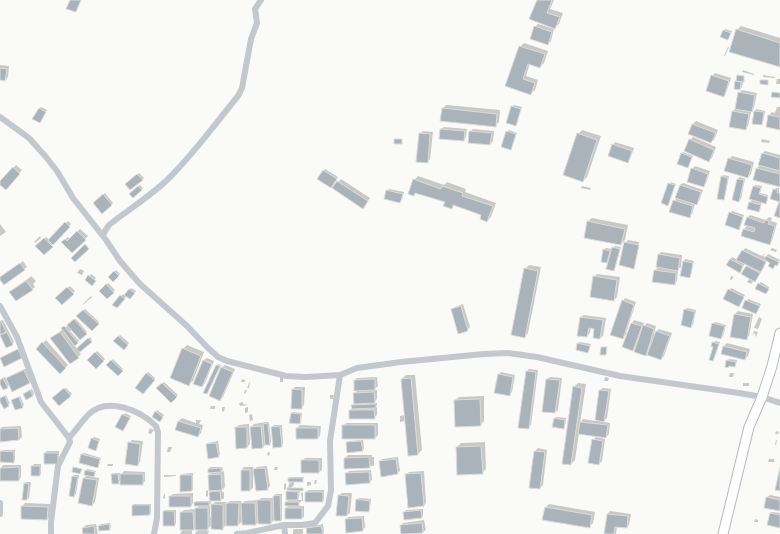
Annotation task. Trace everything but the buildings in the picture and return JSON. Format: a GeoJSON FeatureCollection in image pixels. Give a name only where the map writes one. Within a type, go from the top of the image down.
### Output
{"type":"FeatureCollection","features":[{"type":"Feature","properties":{"kind":"main road"},"geometry":{"type":"LineString","coordinates":[[723,534],[749,427],[762,397],[772,366],[780,333]]}},
{"type":"Feature","properties":{"kind":"street"},"geometry":{"type":"LineString","coordinates":[[103,236],[109,225],[167,180],[191,154],[238,96],[242,88],[251,39],[257,23],[255,9],[260,0]]}},
{"type":"Feature","properties":{"kind":"street"},"geometry":{"type":"LineString","coordinates":[[0,117],[29,138],[38,147],[57,171],[73,198],[103,236],[120,261],[140,284],[187,326],[218,357],[286,376],[306,377],[340,375],[357,368],[364,367],[484,354],[508,353],[537,357],[620,376],[762,397],[780,403]]}},
{"type":"Feature","properties":{"kind":"street"},"geometry":{"type":"LineString","coordinates":[[0,306],[17,337],[40,402],[70,438]]}},
{"type":"Feature","properties":{"kind":"street"},"geometry":{"type":"LineString","coordinates":[[237,534],[284,525],[314,523],[328,506],[331,490],[330,441],[340,375]]}},
{"type":"Feature","properties":{"kind":"street"},"geometry":{"type":"LineString","coordinates":[[51,534],[55,481],[58,466],[70,442],[70,438],[90,413],[99,408],[108,406],[129,409],[144,416],[156,426],[158,432],[157,518],[154,534]]}},
{"type":"Feature","properties":{"kind":"street"},"geometry":{"type":"LineString","coordinates":[[0,503],[0,514]]}},
{"type":"Feature","properties":{"kind":"street"},"geometry":{"type":"LineString","coordinates":[[284,525],[285,534]]}}]}
